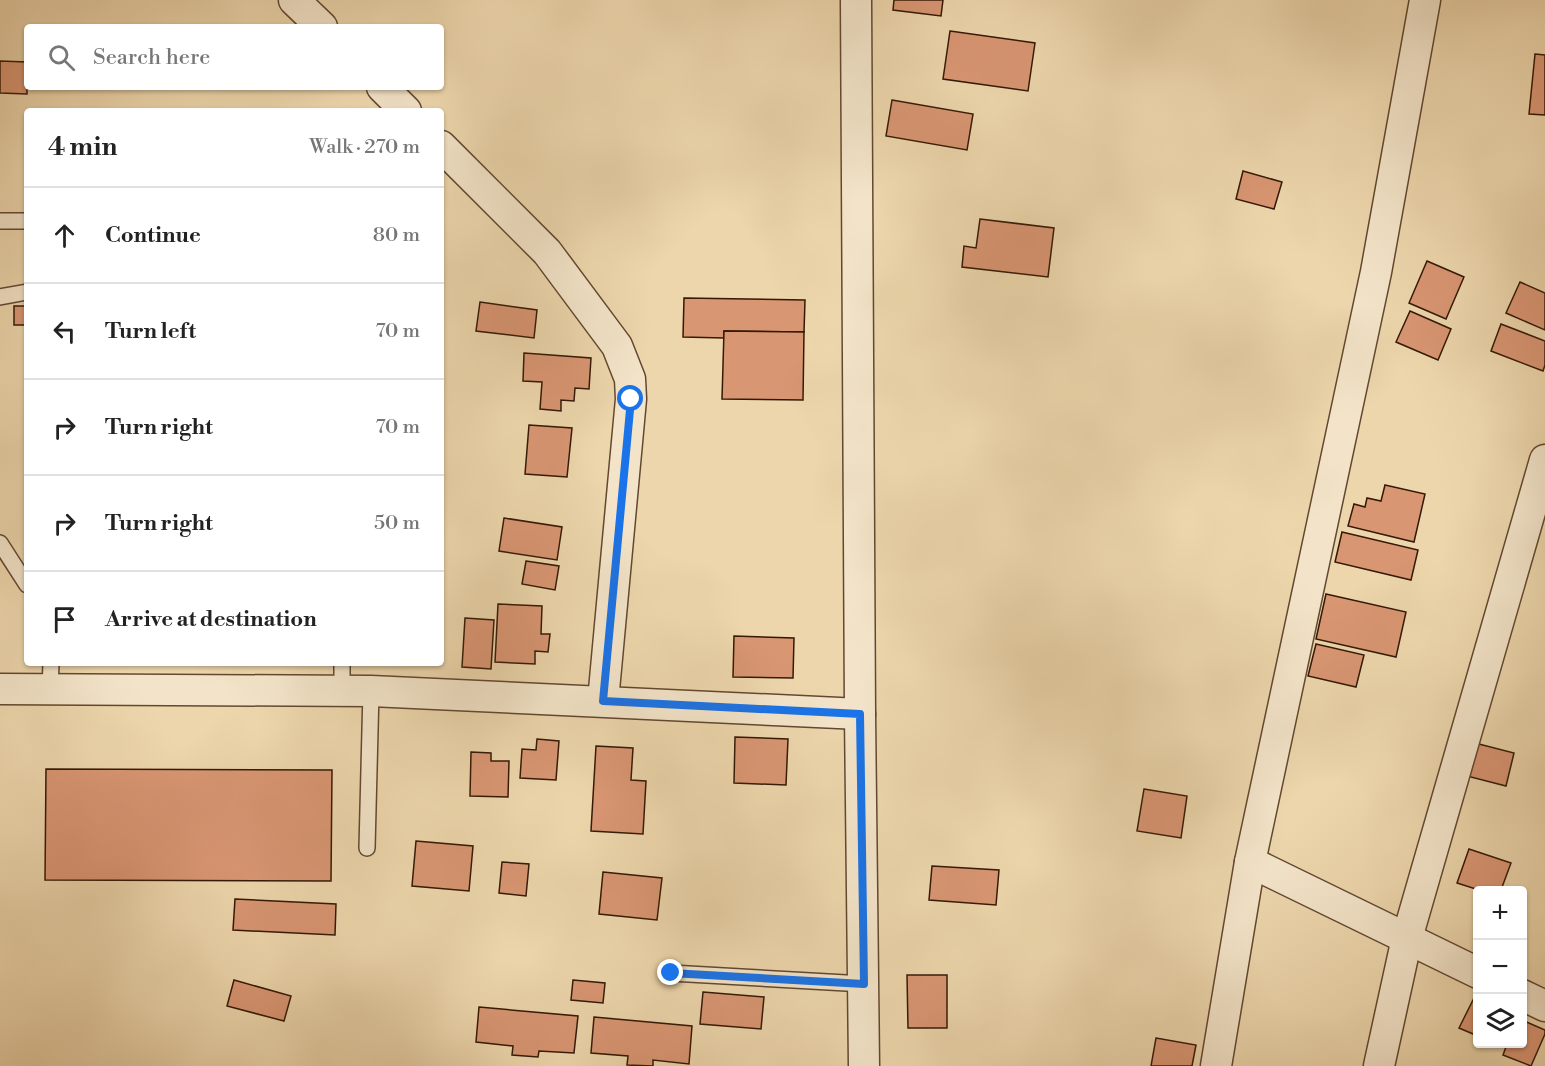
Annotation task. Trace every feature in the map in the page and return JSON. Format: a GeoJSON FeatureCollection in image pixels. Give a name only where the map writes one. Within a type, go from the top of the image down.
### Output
{"type":"FeatureCollection","features":[{"type":"Feature","properties":{"kind":"street"},"geometry":{"type":"LineString","coordinates":[[294,0],[319,24]]}},
{"type":"Feature","properties":{"kind":"street"},"geometry":{"type":"LineString","coordinates":[[856,0],[864,1066]]}},
{"type":"Feature","properties":{"kind":"street"},"geometry":{"type":"LineString","coordinates":[[1216,1066],[1250,862],[1376,272],[1425,0]]}},
{"type":"Feature","properties":{"kind":"street"},"geometry":{"type":"LineString","coordinates":[[385,90],[403,108]]}},
{"type":"Feature","properties":{"kind":"street"},"geometry":{"type":"LineString","coordinates":[[444,149],[547,252],[617,346],[630,378],[631,399],[603,701]]}},
{"type":"Feature","properties":{"kind":"street"},"geometry":{"type":"LineString","coordinates":[[1379,1066],[1407,938],[1545,460]]}},
{"type":"Feature","properties":{"kind":"street"},"geometry":{"type":"LineString","coordinates":[[0,689],[51,676],[352,681],[603,701],[860,714]]}},
{"type":"Feature","properties":{"kind":"street"},"geometry":{"type":"LineString","coordinates":[[1250,862],[1473,971]]}},
{"type":"Feature","properties":{"kind":"street"},"geometry":{"type":"LineString","coordinates":[[1527,997],[1545,1006]]}},
{"type":"Feature","properties":{"kind":"lane"},"geometry":{"type":"LineString","coordinates":[[0,221],[24,221]]}},
{"type":"Feature","properties":{"kind":"lane"},"geometry":{"type":"LineString","coordinates":[[0,297],[24,293]]}},
{"type":"Feature","properties":{"kind":"lane"},"geometry":{"type":"LineString","coordinates":[[0,543],[24,580]]}},
{"type":"Feature","properties":{"kind":"lane"},"geometry":{"type":"LineString","coordinates":[[352,681],[368,848]]}},
{"type":"Feature","properties":{"kind":"lane"},"geometry":{"type":"LineString","coordinates":[[671,973],[864,984]]}},
{"type":"Feature","properties":{"kind":"building"},"geometry":{"type":"Polygon","coordinates":[[[894,0],[943,0],[941,16],[893,10],[894,0]]]}},
{"type":"Feature","properties":{"kind":"building"},"geometry":{"type":"Polygon","coordinates":[[[950,31],[1035,43],[1028,91],[943,79],[950,31]]]}},
{"type":"Feature","properties":{"kind":"building"},"geometry":{"type":"Polygon","coordinates":[[[1535,54],[1545,55],[1545,115],[1529,114],[1535,54]]]}},
{"type":"Feature","properties":{"kind":"building"},"geometry":{"type":"Polygon","coordinates":[[[0,61],[24,62],[24,90],[27,90],[27,94],[0,93],[0,61]]]}},
{"type":"Feature","properties":{"kind":"building"},"geometry":{"type":"Polygon","coordinates":[[[892,100],[973,114],[967,150],[886,136],[892,100]]]}},
{"type":"Feature","properties":{"kind":"building"},"geometry":{"type":"Polygon","coordinates":[[[1243,171],[1282,182],[1274,209],[1236,199],[1243,171]]]}},
{"type":"Feature","properties":{"kind":"building"},"geometry":{"type":"Polygon","coordinates":[[[980,219],[1054,228],[1048,277],[962,267],[964,246],[976,248],[980,219]]]}},
{"type":"Feature","properties":{"kind":"building"},"geometry":{"type":"Polygon","coordinates":[[[1427,261],[1464,277],[1446,319],[1409,303],[1427,261]]]}},
{"type":"Feature","properties":{"kind":"building"},"geometry":{"type":"Polygon","coordinates":[[[1520,282],[1545,293],[1545,330],[1506,313],[1520,282]]]}},
{"type":"Feature","properties":{"kind":"building"},"geometry":{"type":"Polygon","coordinates":[[[684,298],[805,300],[804,332],[724,331],[724,338],[683,337],[684,298]]]}},
{"type":"Feature","properties":{"kind":"building"},"geometry":{"type":"Polygon","coordinates":[[[480,302],[537,310],[534,338],[476,331],[480,302]]]}},
{"type":"Feature","properties":{"kind":"building"},"geometry":{"type":"Polygon","coordinates":[[[14,306],[24,306],[24,325],[14,325],[14,306]]]}},
{"type":"Feature","properties":{"kind":"building"},"geometry":{"type":"Polygon","coordinates":[[[1410,311],[1451,329],[1438,360],[1396,342],[1410,311]]]}},
{"type":"Feature","properties":{"kind":"building"},"geometry":{"type":"Polygon","coordinates":[[[1501,324],[1545,341],[1543,371],[1491,351],[1501,324]]]}},
{"type":"Feature","properties":{"kind":"building"},"geometry":{"type":"Polygon","coordinates":[[[724,331],[804,332],[803,400],[722,399],[724,331]]]}},
{"type":"Feature","properties":{"kind":"building"},"geometry":{"type":"Polygon","coordinates":[[[524,353],[591,358],[589,389],[575,388],[574,401],[561,400],[561,411],[540,409],[542,382],[523,381],[524,353]]]}},
{"type":"Feature","properties":{"kind":"building"},"geometry":{"type":"Polygon","coordinates":[[[529,425],[572,428],[567,477],[525,474],[529,425]]]}},
{"type":"Feature","properties":{"kind":"building"},"geometry":{"type":"Polygon","coordinates":[[[1385,485],[1425,494],[1414,542],[1348,526],[1354,504],[1365,507],[1367,498],[1381,501],[1385,485]]]}},
{"type":"Feature","properties":{"kind":"building"},"geometry":{"type":"Polygon","coordinates":[[[504,518],[562,527],[557,560],[499,551],[504,518]]]}},
{"type":"Feature","properties":{"kind":"building"},"geometry":{"type":"Polygon","coordinates":[[[1342,532],[1418,550],[1411,580],[1335,562],[1342,532]]]}},
{"type":"Feature","properties":{"kind":"building"},"geometry":{"type":"Polygon","coordinates":[[[526,561],[559,566],[555,590],[522,584],[526,561]]]}},
{"type":"Feature","properties":{"kind":"building"},"geometry":{"type":"Polygon","coordinates":[[[1326,594],[1406,612],[1396,657],[1316,639],[1326,594]]]}},
{"type":"Feature","properties":{"kind":"building"},"geometry":{"type":"Polygon","coordinates":[[[498,604],[542,606],[541,634],[550,634],[548,652],[535,651],[535,664],[495,662],[498,604]]]}},
{"type":"Feature","properties":{"kind":"building"},"geometry":{"type":"Polygon","coordinates":[[[465,618],[494,620],[491,669],[462,667],[465,618]]]}},
{"type":"Feature","properties":{"kind":"building"},"geometry":{"type":"Polygon","coordinates":[[[734,636],[794,638],[793,678],[733,677],[734,636]]]}},
{"type":"Feature","properties":{"kind":"building"},"geometry":{"type":"Polygon","coordinates":[[[1316,644],[1364,655],[1356,687],[1308,676],[1316,644]]]}},
{"type":"Feature","properties":{"kind":"building"},"geometry":{"type":"Polygon","coordinates":[[[735,737],[788,739],[786,785],[734,783],[735,737]]]}},
{"type":"Feature","properties":{"kind":"building"},"geometry":{"type":"Polygon","coordinates":[[[537,739],[559,741],[556,780],[520,778],[522,749],[536,750],[537,739]]]}},
{"type":"Feature","properties":{"kind":"building"},"geometry":{"type":"Polygon","coordinates":[[[1475,743],[1514,753],[1506,786],[1467,776],[1475,743]]]}},
{"type":"Feature","properties":{"kind":"building"},"geometry":{"type":"Polygon","coordinates":[[[596,746],[633,748],[631,780],[646,781],[643,834],[591,831],[596,746]]]}},
{"type":"Feature","properties":{"kind":"building"},"geometry":{"type":"Polygon","coordinates":[[[471,752],[491,753],[491,761],[509,761],[508,797],[470,796],[471,752]]]}},
{"type":"Feature","properties":{"kind":"building"},"geometry":{"type":"Polygon","coordinates":[[[46,769],[332,770],[331,881],[45,880],[46,769]]]}},
{"type":"Feature","properties":{"kind":"building"},"geometry":{"type":"Polygon","coordinates":[[[1144,789],[1187,796],[1181,838],[1137,831],[1144,789]]]}},
{"type":"Feature","properties":{"kind":"building"},"geometry":{"type":"Polygon","coordinates":[[[416,841],[473,846],[469,891],[412,886],[416,841]]]}},
{"type":"Feature","properties":{"kind":"building"},"geometry":{"type":"Polygon","coordinates":[[[1469,849],[1511,863],[1502,886],[1473,886],[1473,888],[1457,883],[1469,849]]]}},
{"type":"Feature","properties":{"kind":"building"},"geometry":{"type":"Polygon","coordinates":[[[502,862],[529,864],[526,896],[499,893],[502,862]]]}},
{"type":"Feature","properties":{"kind":"building"},"geometry":{"type":"Polygon","coordinates":[[[932,866],[999,870],[996,905],[929,900],[932,866]]]}},
{"type":"Feature","properties":{"kind":"building"},"geometry":{"type":"Polygon","coordinates":[[[603,872],[662,878],[657,920],[599,914],[603,872]]]}},
{"type":"Feature","properties":{"kind":"building"},"geometry":{"type":"Polygon","coordinates":[[[235,899],[336,904],[335,935],[233,930],[235,899]]]}},
{"type":"Feature","properties":{"kind":"building"},"geometry":{"type":"Polygon","coordinates":[[[907,975],[947,975],[947,1028],[908,1028],[907,975]]]}},
{"type":"Feature","properties":{"kind":"building"},"geometry":{"type":"Polygon","coordinates":[[[234,980],[291,996],[284,1021],[227,1006],[234,980]]]}},
{"type":"Feature","properties":{"kind":"building"},"geometry":{"type":"Polygon","coordinates":[[[573,980],[605,983],[603,1003],[571,1000],[573,980]]]}},
{"type":"Feature","properties":{"kind":"building"},"geometry":{"type":"Polygon","coordinates":[[[703,992],[764,997],[761,1029],[700,1024],[703,992]]]}},
{"type":"Feature","properties":{"kind":"building"},"geometry":{"type":"Polygon","coordinates":[[[1473,1000],[1473,1034],[1459,1028],[1473,1000]]]}},
{"type":"Feature","properties":{"kind":"building"},"geometry":{"type":"Polygon","coordinates":[[[479,1007],[578,1016],[574,1053],[539,1051],[538,1057],[512,1055],[513,1046],[476,1042],[479,1007]]]}},
{"type":"Feature","properties":{"kind":"building"},"geometry":{"type":"Polygon","coordinates":[[[594,1017],[692,1026],[689,1064],[653,1060],[653,1066],[627,1065],[628,1056],[591,1053],[594,1017]]]}},
{"type":"Feature","properties":{"kind":"building"},"geometry":{"type":"Polygon","coordinates":[[[1527,1022],[1545,1030],[1531,1066],[1503,1055],[1506,1048],[1527,1048],[1527,1022]]]}},
{"type":"Feature","properties":{"kind":"building"},"geometry":{"type":"Polygon","coordinates":[[[1156,1038],[1196,1045],[1192,1066],[1151,1066],[1156,1038]]]}},
{"type":"Feature","properties":{"kind":"route"},"geometry":{"type":"LineString","coordinates":[[631,399],[603,701],[860,714],[864,984],[671,973]]}}]}
